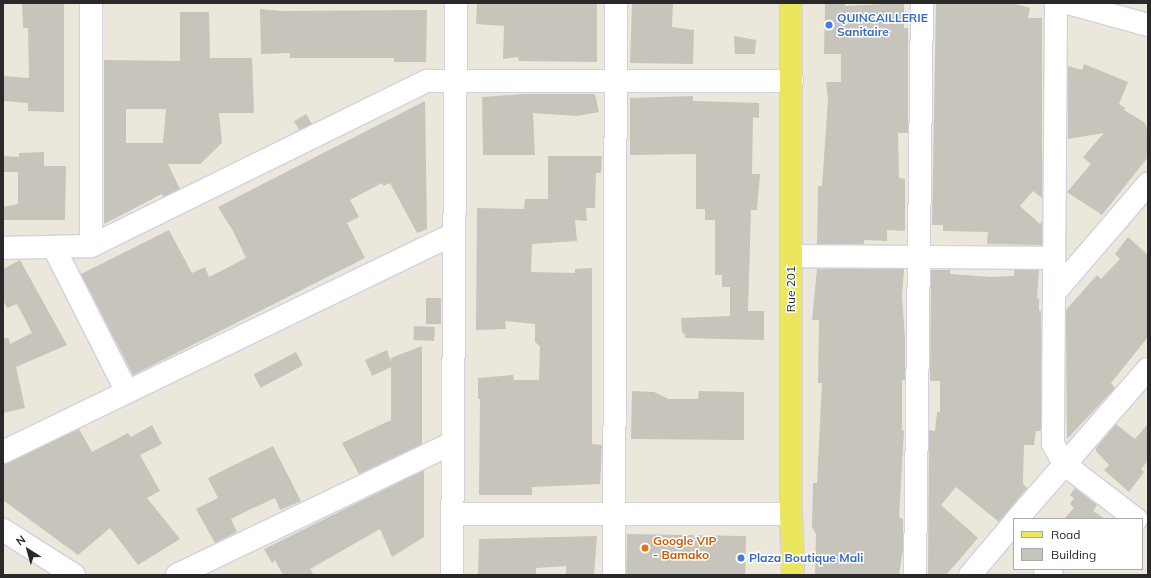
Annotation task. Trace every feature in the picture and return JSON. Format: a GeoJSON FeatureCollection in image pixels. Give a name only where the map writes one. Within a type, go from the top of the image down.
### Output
{"type":"FeatureCollection","features":[{"type":"Feature","properties":{"kind":"main road","name":"Rue 201"},"geometry":{"type":"LineString","coordinates":[[791,3],[791,514],[793,575]]}},
{"type":"Feature","properties":{"kind":"street"},"geometry":{"type":"LineString","coordinates":[[91,3],[91,246]]}},
{"type":"Feature","properties":{"kind":"street"},"geometry":{"type":"LineString","coordinates":[[452,575],[456,3]]}},
{"type":"Feature","properties":{"kind":"street"},"geometry":{"type":"LineString","coordinates":[[614,575],[616,3]]}},
{"type":"Feature","properties":{"kind":"street"},"geometry":{"type":"LineString","coordinates":[[916,575],[918,255],[922,3]]}},
{"type":"Feature","properties":{"kind":"street"},"geometry":{"type":"LineString","coordinates":[[1056,3],[1054,444],[1064,464],[1135,518]]}},
{"type":"Feature","properties":{"kind":"street"},"geometry":{"type":"LineString","coordinates":[[1068,3],[1148,25]]}},
{"type":"Feature","properties":{"kind":"street"},"geometry":{"type":"LineString","coordinates":[[3,248],[91,246],[427,81],[792,81]]}},
{"type":"Feature","properties":{"kind":"street"},"geometry":{"type":"LineString","coordinates":[[1055,292],[1148,184]]}},
{"type":"Feature","properties":{"kind":"street"},"geometry":{"type":"LineString","coordinates":[[3,452],[454,234]]}},
{"type":"Feature","properties":{"kind":"street"},"geometry":{"type":"LineString","coordinates":[[54,248],[126,392]]}},
{"type":"Feature","properties":{"kind":"street"},"geometry":{"type":"LineString","coordinates":[[791,256],[918,255],[1054,258]]}},
{"type":"Feature","properties":{"kind":"street"},"geometry":{"type":"LineString","coordinates":[[1021,518],[1064,464],[1148,369]]}},
{"type":"Feature","properties":{"kind":"street"},"geometry":{"type":"LineString","coordinates":[[177,575],[452,444]]}},
{"type":"Feature","properties":{"kind":"street"},"geometry":{"type":"LineString","coordinates":[[452,514],[791,514]]}},
{"type":"Feature","properties":{"kind":"street"},"geometry":{"type":"LineString","coordinates":[[3,530],[74,575]]}},
{"type":"Feature","properties":{"kind":"street"},"geometry":{"type":"LineString","coordinates":[[970,575],[1012,530]]}},
{"type":"Feature","properties":{"kind":"building"},"geometry":{"type":"Polygon","coordinates":[[[22,3],[64,3],[64,112],[28,111],[28,103],[3,101],[3,76],[29,78],[28,28],[23,28],[22,3]]]}},
{"type":"Feature","properties":{"kind":"building"},"geometry":{"type":"Polygon","coordinates":[[[477,3],[597,3],[597,62],[519,61],[518,57],[503,59],[504,26],[476,24],[477,3]]]}},
{"type":"Feature","properties":{"kind":"building"},"geometry":{"type":"Polygon","coordinates":[[[632,3],[673,3],[672,27],[694,30],[693,64],[630,63],[632,3]]]}},
{"type":"Feature","properties":{"kind":"building"},"geometry":{"type":"Polygon","coordinates":[[[825,3],[845,3],[845,6],[904,3],[904,28],[908,28],[908,133],[898,133],[899,178],[905,179],[905,231],[887,230],[887,241],[864,240],[864,244],[817,244],[818,186],[822,186],[828,100],[826,82],[841,82],[841,54],[824,54],[825,3]]]}},
{"type":"Feature","properties":{"kind":"building"},"geometry":{"type":"Polygon","coordinates":[[[936,3],[1013,3],[1030,8],[1028,18],[1042,18],[1042,198],[1033,191],[1020,206],[1040,224],[1042,221],[1042,245],[987,244],[988,232],[943,231],[943,225],[932,225],[936,3]]]}},
{"type":"Feature","properties":{"kind":"building"},"geometry":{"type":"Polygon","coordinates":[[[260,9],[281,11],[427,10],[426,62],[394,62],[394,58],[290,58],[290,53],[261,54],[260,9]]]}},
{"type":"Feature","properties":{"kind":"building"},"geometry":{"type":"Polygon","coordinates":[[[180,12],[209,12],[210,58],[252,58],[254,113],[219,113],[222,143],[200,164],[168,164],[180,189],[163,197],[162,194],[104,224],[104,60],[180,61],[180,12]],[[126,109],[126,143],[163,143],[166,109],[126,109]]]}},
{"type":"Feature","properties":{"kind":"building"},"geometry":{"type":"Polygon","coordinates":[[[734,36],[756,40],[755,54],[735,54],[734,36]]]}},
{"type":"Feature","properties":{"kind":"building"},"geometry":{"type":"Polygon","coordinates":[[[1084,64],[1128,82],[1119,104],[1125,108],[1124,110],[1145,123],[1148,132],[1148,157],[1102,215],[1067,192],[1091,164],[1083,157],[1104,133],[1068,139],[1068,66],[1082,70],[1084,64]]]}},
{"type":"Feature","properties":{"kind":"building"},"geometry":{"type":"Polygon","coordinates":[[[524,94],[595,94],[599,112],[577,116],[533,113],[535,155],[483,155],[482,97],[524,94]]]}},
{"type":"Feature","properties":{"kind":"building"},"geometry":{"type":"Polygon","coordinates":[[[693,96],[693,101],[759,103],[759,118],[753,117],[752,174],[760,174],[757,210],[751,210],[748,311],[764,311],[764,340],[685,338],[685,334],[682,333],[681,318],[730,316],[730,287],[722,287],[722,275],[715,275],[715,220],[705,220],[705,209],[696,209],[696,154],[630,155],[630,98],[693,96]]]}},
{"type":"Feature","properties":{"kind":"building"},"geometry":{"type":"Polygon","coordinates":[[[425,101],[427,229],[417,233],[390,183],[383,186],[382,183],[350,200],[359,217],[347,223],[365,258],[133,375],[81,274],[169,230],[192,273],[205,267],[209,277],[246,258],[233,231],[218,207],[425,101]]]}},
{"type":"Feature","properties":{"kind":"building"},"geometry":{"type":"Polygon","coordinates":[[[306,114],[312,124],[300,131],[294,121],[306,114]]]}},
{"type":"Feature","properties":{"kind":"building"},"geometry":{"type":"Polygon","coordinates":[[[44,152],[44,166],[66,166],[65,220],[3,220],[3,207],[18,204],[18,172],[3,172],[3,156],[19,157],[19,153],[44,152]]]}},
{"type":"Feature","properties":{"kind":"building"},"geometry":{"type":"Polygon","coordinates":[[[548,156],[602,156],[601,173],[596,173],[595,208],[586,208],[587,221],[575,220],[577,241],[532,244],[531,272],[575,273],[575,269],[592,268],[592,444],[602,445],[600,484],[532,487],[532,495],[479,495],[480,399],[478,399],[478,378],[513,375],[514,380],[539,380],[540,346],[535,342],[535,324],[505,321],[506,329],[476,330],[477,208],[524,209],[525,199],[548,199],[548,156]]]}},
{"type":"Feature","properties":{"kind":"building"},"geometry":{"type":"Polygon","coordinates":[[[1128,237],[1148,255],[1148,337],[1111,383],[1115,388],[1067,439],[1066,310],[1097,275],[1101,279],[1120,259],[1115,254],[1128,237]]]}},
{"type":"Feature","properties":{"kind":"building"},"geometry":{"type":"Polygon","coordinates":[[[20,260],[67,345],[16,367],[25,408],[3,413],[3,338],[9,338],[10,344],[32,333],[17,304],[7,308],[3,300],[3,269],[20,260]]]}},
{"type":"Feature","properties":{"kind":"building"},"geometry":{"type":"Polygon","coordinates":[[[817,269],[904,269],[902,296],[905,339],[905,380],[902,380],[902,430],[904,431],[899,517],[903,519],[903,549],[899,575],[815,575],[816,534],[812,527],[813,483],[817,483],[822,383],[818,383],[819,320],[812,320],[817,269]]]}},
{"type":"Feature","properties":{"kind":"building"},"geometry":{"type":"Polygon","coordinates":[[[931,270],[950,270],[950,274],[991,277],[1014,276],[1014,270],[1039,270],[1037,299],[1039,298],[1039,311],[1041,311],[1041,431],[1036,431],[1034,445],[1024,445],[1023,484],[1027,488],[999,522],[956,487],[941,505],[978,538],[946,575],[928,575],[929,430],[935,431],[937,412],[940,412],[940,381],[930,381],[931,270]]]}},
{"type":"Feature","properties":{"kind":"building"},"geometry":{"type":"Polygon","coordinates":[[[426,298],[441,298],[441,324],[426,324],[426,298]]]}},
{"type":"Feature","properties":{"kind":"building"},"geometry":{"type":"Polygon","coordinates":[[[414,326],[435,327],[434,341],[413,340],[414,326]]]}},
{"type":"Feature","properties":{"kind":"building"},"geometry":{"type":"Polygon","coordinates":[[[422,346],[422,444],[359,474],[342,443],[391,420],[391,367],[372,376],[365,360],[387,350],[391,362],[391,358],[422,346]]]}},
{"type":"Feature","properties":{"kind":"building"},"geometry":{"type":"Polygon","coordinates":[[[296,352],[303,365],[261,388],[254,375],[296,352]]]}},
{"type":"Feature","properties":{"kind":"building"},"geometry":{"type":"Polygon","coordinates":[[[632,391],[654,392],[669,399],[698,399],[699,391],[744,392],[744,440],[631,439],[632,391]]]}},
{"type":"Feature","properties":{"kind":"building"},"geometry":{"type":"Polygon","coordinates":[[[1116,424],[1135,439],[1148,424],[1148,461],[1141,469],[1144,472],[1129,492],[1104,470],[1109,465],[1096,451],[1096,448],[1116,424]]]}},
{"type":"Feature","properties":{"kind":"building"},"geometry":{"type":"Polygon","coordinates":[[[152,425],[162,444],[140,455],[160,491],[147,498],[180,539],[138,565],[110,528],[78,555],[3,500],[3,464],[79,429],[92,452],[128,433],[131,437],[152,425]]]}},
{"type":"Feature","properties":{"kind":"building"},"geometry":{"type":"Polygon","coordinates":[[[273,446],[301,501],[280,510],[275,498],[249,510],[231,519],[237,532],[215,543],[196,509],[218,498],[208,478],[273,446]]]}},
{"type":"Feature","properties":{"kind":"building"},"geometry":{"type":"Polygon","coordinates":[[[424,470],[424,537],[392,557],[380,529],[310,569],[314,575],[283,575],[275,560],[272,563],[264,549],[424,470]]]}},
{"type":"Feature","properties":{"kind":"building"},"geometry":{"type":"Polygon","coordinates":[[[1075,488],[1097,505],[1093,511],[1104,518],[1065,518],[1074,508],[1070,504],[1074,498],[1070,495],[1075,488]]]}},
{"type":"Feature","properties":{"kind":"building"},"geometry":{"type":"Polygon","coordinates":[[[627,534],[746,536],[745,575],[626,575],[627,534]]]}},
{"type":"Feature","properties":{"kind":"building"},"geometry":{"type":"Polygon","coordinates":[[[597,536],[594,575],[566,575],[566,566],[536,568],[536,575],[478,575],[479,539],[597,536]]]}},
{"type":"Feature","properties":{"kind":"place","name":"QUINCAILLERIE Sanitaire"},"geometry":{"type":"Point","coordinates":[829,25]}},
{"type":"Feature","properties":{"kind":"place","name":"Google VIP - Bamako"},"geometry":{"type":"Point","coordinates":[645,548]}},
{"type":"Feature","properties":{"kind":"place","name":"Plaza Boutique Mali"},"geometry":{"type":"Point","coordinates":[741,558]}}]}
